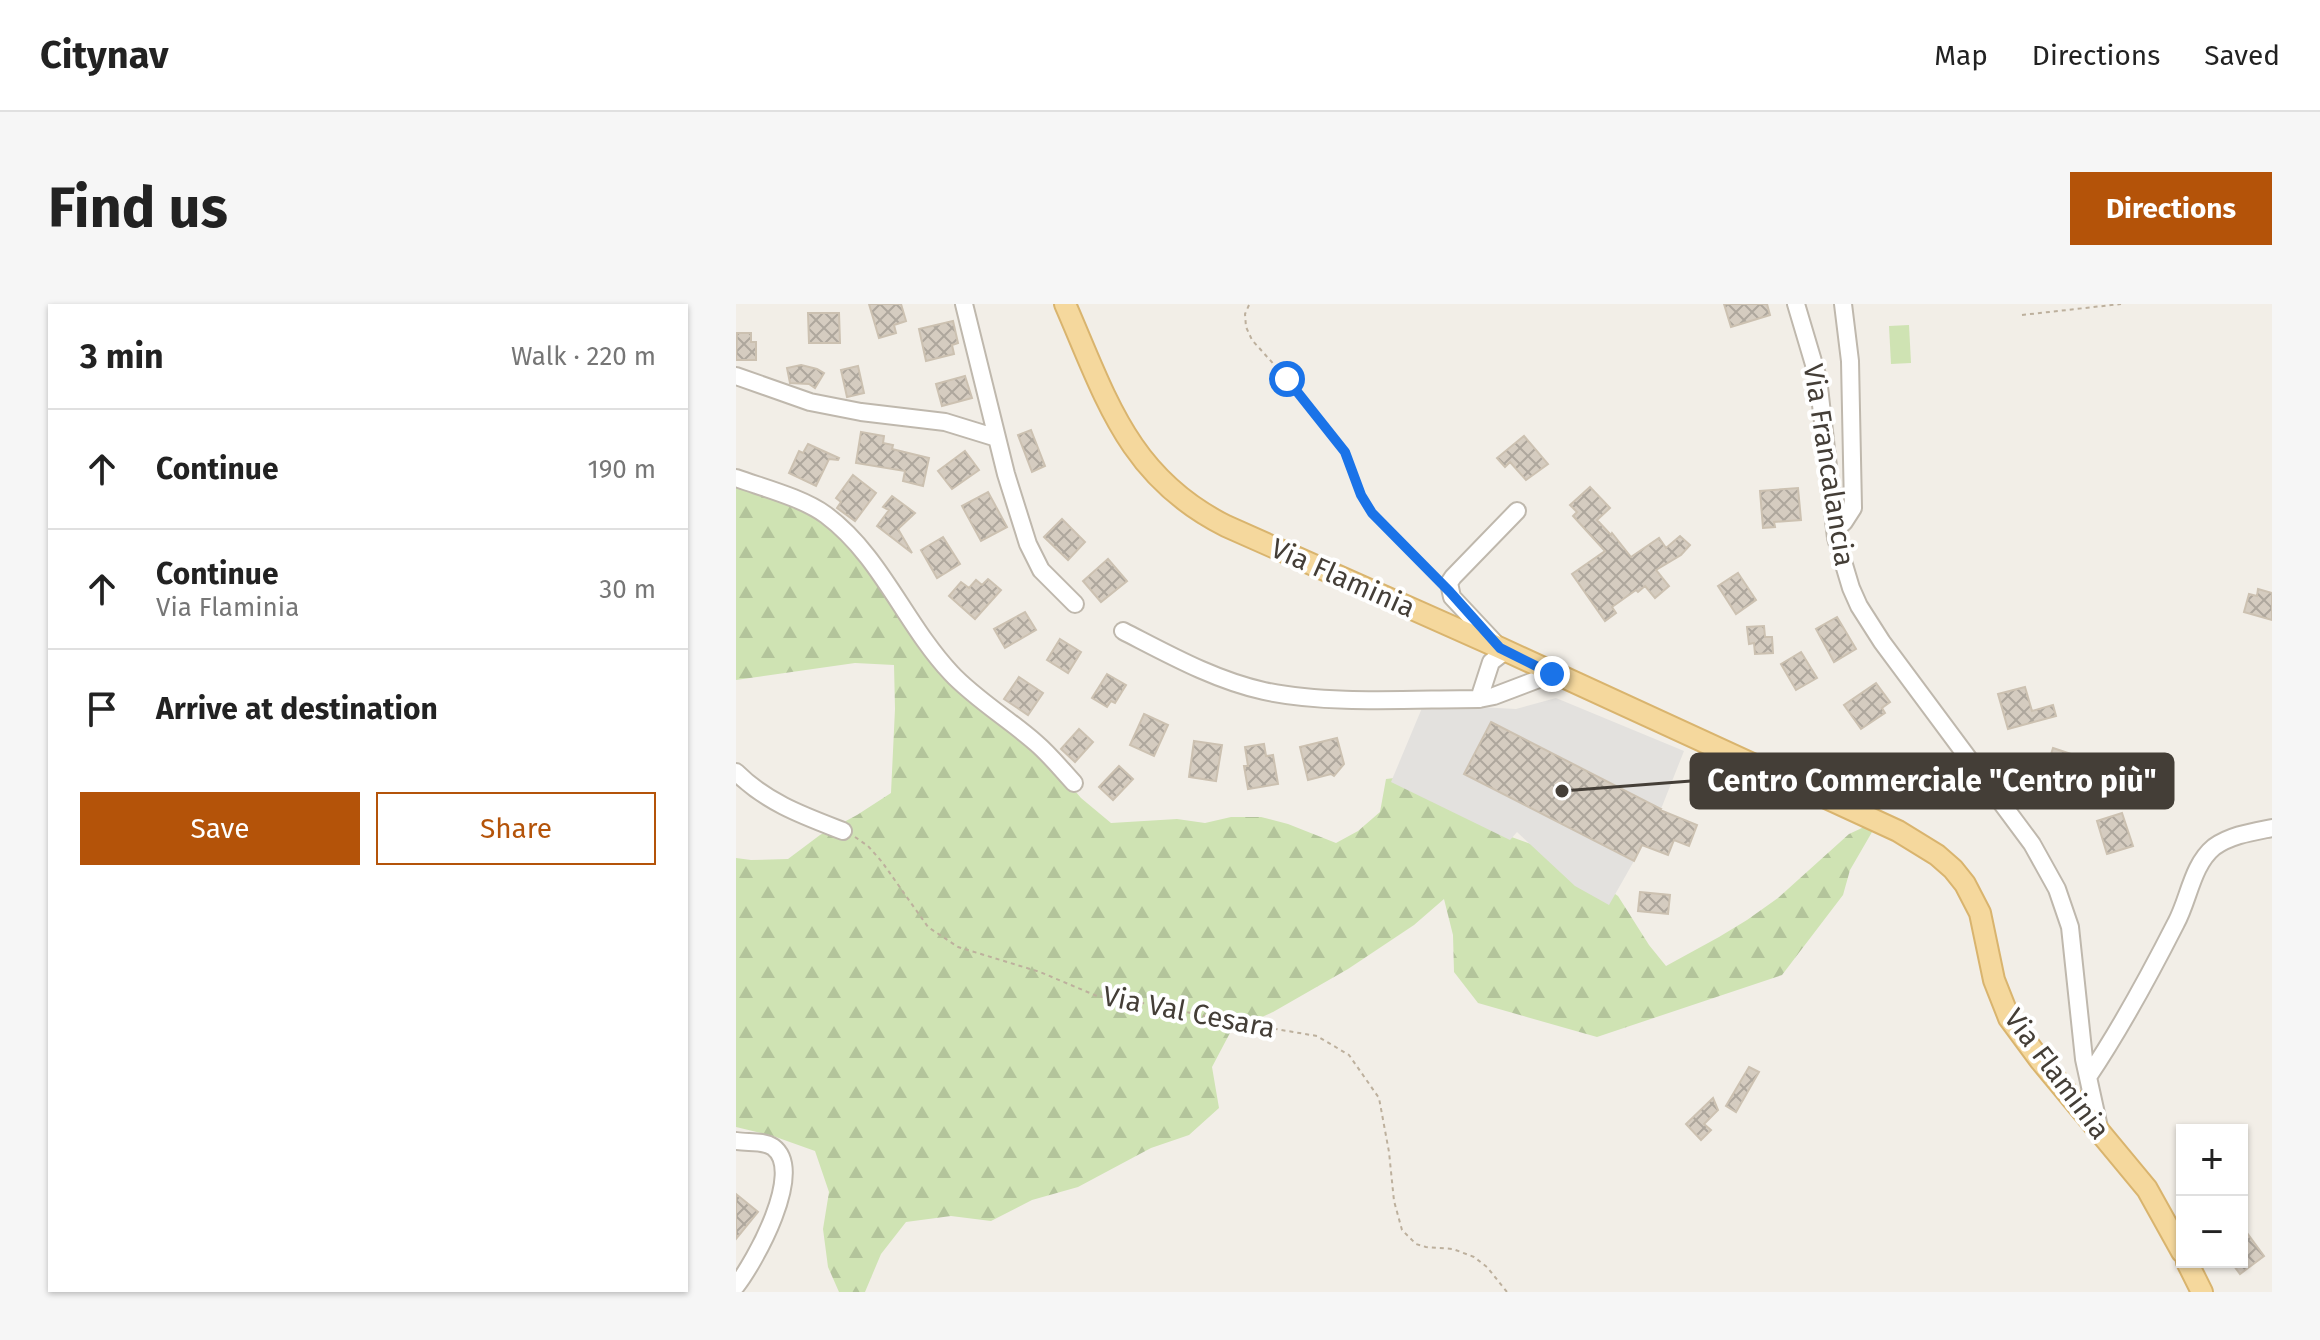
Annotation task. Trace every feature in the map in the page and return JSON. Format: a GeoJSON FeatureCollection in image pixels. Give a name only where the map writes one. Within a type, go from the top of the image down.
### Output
{"type":"FeatureCollection","features":[{"type":"Feature","properties":{"kind":"main road","name":"Via Flaminia"},"geometry":{"type":"LineString","coordinates":[[1065,304],[1121,430],[1150,470],[1194,508],[1226,526],[1898,831],[1945,862],[1975,900],[1986,935],[1994,980],[2009,1018],[2147,1189],[2176,1241]]}},
{"type":"Feature","properties":{"kind":"main road"},"geometry":{"type":"LineString","coordinates":[[2190,1268],[2202,1292]]}},
{"type":"Feature","properties":{"kind":"street"},"geometry":{"type":"LineString","coordinates":[[964,304],[1014,503],[1034,559],[1050,581],[1075,604]]}},
{"type":"Feature","properties":{"kind":"street","name":"Via Francalancia"},"geometry":{"type":"LineString","coordinates":[[1796,304],[1818,378],[1841,560],[1859,606],[1882,642],[2024,833],[2057,889],[2071,937],[2084,1059],[2100,1134]]}},
{"type":"Feature","properties":{"kind":"street"},"geometry":{"type":"LineString","coordinates":[[1835,530],[1853,508],[1850,361],[1843,304]]}},
{"type":"Feature","properties":{"kind":"street"},"geometry":{"type":"LineString","coordinates":[[736,376],[810,402],[861,412],[945,422],[997,438]]}},
{"type":"Feature","properties":{"kind":"street"},"geometry":{"type":"LineString","coordinates":[[736,478],[810,505],[841,528],[864,553],[918,633],[952,675],[1040,745],[1074,783]]}},
{"type":"Feature","properties":{"kind":"street"},"geometry":{"type":"LineString","coordinates":[[1479,699],[1491,662],[1502,650],[1448,588],[1450,579],[1517,511]]}},
{"type":"Feature","properties":{"kind":"street"},"geometry":{"type":"LineString","coordinates":[[1123,631],[1240,685],[1304,696],[1479,699],[1552,674]]}},
{"type":"Feature","properties":{"kind":"street"},"geometry":{"type":"LineString","coordinates":[[1525,684],[1530,676],[1530,664]]}},
{"type":"Feature","properties":{"kind":"street"},"geometry":{"type":"LineString","coordinates":[[736,772],[757,792],[777,804],[843,831]]}},
{"type":"Feature","properties":{"kind":"street"},"geometry":{"type":"LineString","coordinates":[[2088,1077],[2113,1040],[2179,919],[2202,860],[2214,847],[2233,837],[2272,828]]}},
{"type":"Feature","properties":{"kind":"street"},"geometry":{"type":"LineString","coordinates":[[736,1286],[764,1239],[784,1178],[778,1151],[765,1144],[739,1146]]}},
{"type":"Feature","properties":{"kind":"path"},"geometry":{"type":"LineString","coordinates":[[2022,315],[2121,304]]}},
{"type":"Feature","properties":{"kind":"path"},"geometry":{"type":"LineString","coordinates":[[1249,305],[1245,314],[1246,327],[1252,340],[1345,452],[1361,495],[1372,513],[1450,592]]}},
{"type":"Feature","properties":{"kind":"path","name":"Via Val Cesara"},"geometry":{"type":"LineString","coordinates":[[843,831],[877,856],[928,927],[958,947],[1040,972],[1097,996],[1317,1036],[1349,1055],[1379,1098],[1394,1201],[1402,1230],[1416,1244],[1453,1249],[1474,1257],[1487,1267],[1507,1292]]}},
{"type":"Feature","properties":{"kind":"green space"},"geometry":{"type":"Polygon","coordinates":[[[1909,325],[1911,363],[1891,364],[1889,326],[1909,325]]]}},
{"type":"Feature","properties":{"kind":"green space"},"geometry":{"type":"Polygon","coordinates":[[[736,473],[813,514],[865,558],[905,622],[1043,753],[1081,798],[1111,823],[1177,819],[1205,823],[1231,817],[1261,817],[1336,843],[1358,831],[1380,812],[1386,779],[1411,776],[1506,835],[1555,853],[1618,896],[1666,966],[1747,920],[1778,898],[1849,834],[1879,820],[1850,870],[1843,895],[1782,975],[1597,1037],[1478,1003],[1454,972],[1453,935],[1444,899],[1414,925],[1348,969],[1273,1012],[1231,1031],[1212,1067],[1219,1108],[1189,1135],[1151,1148],[1078,1187],[1032,1200],[991,1221],[951,1216],[906,1222],[881,1254],[865,1292],[839,1292],[828,1267],[823,1229],[829,1192],[815,1151],[736,1127],[736,858],[788,859],[820,835],[891,793],[894,665],[855,663],[736,680],[736,473]]]}},
{"type":"Feature","properties":{"kind":"shaded area"},"geometry":{"type":"Polygon","coordinates":[[[1556,698],[1684,751],[1661,809],[1491,722],[1464,773],[1634,861],[1609,905],[1575,886],[1517,832],[1510,840],[1391,782],[1422,708],[1441,705],[1516,709],[1556,698]]]}},
{"type":"Feature","properties":{"kind":"building"},"geometry":{"type":"Polygon","coordinates":[[[869,304],[901,304],[906,321],[894,325],[896,333],[879,338],[869,304]]]}},
{"type":"Feature","properties":{"kind":"building"},"geometry":{"type":"Polygon","coordinates":[[[1724,304],[1767,304],[1770,315],[1731,327],[1724,304]]]}},
{"type":"Feature","properties":{"kind":"building"},"geometry":{"type":"Polygon","coordinates":[[[808,313],[839,313],[840,343],[809,343],[808,313]]]}},
{"type":"Feature","properties":{"kind":"building"},"geometry":{"type":"Polygon","coordinates":[[[953,321],[958,343],[952,345],[954,354],[926,361],[919,329],[953,321]]]}},
{"type":"Feature","properties":{"kind":"building"},"geometry":{"type":"Polygon","coordinates":[[[737,333],[751,333],[751,342],[756,342],[756,360],[736,360],[737,333]]]}},
{"type":"Feature","properties":{"kind":"building"},"geometry":{"type":"Polygon","coordinates":[[[801,365],[824,373],[815,388],[809,384],[790,383],[787,368],[801,365]]]}},
{"type":"Feature","properties":{"kind":"building"},"geometry":{"type":"Polygon","coordinates":[[[858,366],[864,393],[847,397],[841,370],[858,366]]]}},
{"type":"Feature","properties":{"kind":"building"},"geometry":{"type":"Polygon","coordinates":[[[965,376],[972,398],[942,406],[936,384],[965,376]]]}},
{"type":"Feature","properties":{"kind":"building"},"geometry":{"type":"Polygon","coordinates":[[[1031,430],[1045,466],[1032,472],[1018,435],[1031,430]]]}},
{"type":"Feature","properties":{"kind":"building"},"geometry":{"type":"Polygon","coordinates":[[[861,432],[884,436],[883,443],[893,445],[892,449],[929,458],[923,486],[903,481],[905,471],[856,463],[861,432]]]}},
{"type":"Feature","properties":{"kind":"building"},"geometry":{"type":"Polygon","coordinates":[[[1524,436],[1548,464],[1526,480],[1510,462],[1505,467],[1497,458],[1524,436]]]}},
{"type":"Feature","properties":{"kind":"building"},"geometry":{"type":"Polygon","coordinates":[[[808,444],[839,458],[829,459],[816,486],[789,473],[799,451],[803,453],[808,444]]]}},
{"type":"Feature","properties":{"kind":"building"},"geometry":{"type":"Polygon","coordinates":[[[965,451],[979,470],[952,489],[938,471],[965,451]]]}},
{"type":"Feature","properties":{"kind":"building"},"geometry":{"type":"Polygon","coordinates":[[[853,475],[876,493],[855,521],[837,508],[841,502],[836,498],[853,475]]]}},
{"type":"Feature","properties":{"kind":"building"},"geometry":{"type":"Polygon","coordinates":[[[1590,487],[1610,508],[1597,520],[1631,557],[1659,538],[1666,548],[1680,536],[1690,545],[1681,555],[1656,570],[1669,586],[1655,598],[1645,586],[1638,592],[1636,590],[1612,607],[1616,613],[1605,621],[1572,574],[1605,551],[1573,516],[1577,512],[1570,505],[1590,487]]]}},
{"type":"Feature","properties":{"kind":"building"},"geometry":{"type":"Polygon","coordinates":[[[1798,488],[1801,520],[1774,522],[1775,527],[1763,528],[1760,491],[1798,488]]]}},
{"type":"Feature","properties":{"kind":"building"},"geometry":{"type":"Polygon","coordinates":[[[988,492],[1007,527],[981,541],[962,506],[988,492]]]}},
{"type":"Feature","properties":{"kind":"building"},"geometry":{"type":"Polygon","coordinates":[[[892,496],[915,513],[898,529],[912,553],[877,526],[889,510],[883,507],[892,496]]]}},
{"type":"Feature","properties":{"kind":"building"},"geometry":{"type":"Polygon","coordinates":[[[1062,519],[1085,542],[1068,560],[1044,537],[1062,519]]]}},
{"type":"Feature","properties":{"kind":"building"},"geometry":{"type":"Polygon","coordinates":[[[943,537],[960,564],[937,578],[921,550],[943,537]]]}},
{"type":"Feature","properties":{"kind":"building"},"geometry":{"type":"Polygon","coordinates":[[[1108,559],[1127,581],[1101,602],[1083,581],[1108,559]]]}},
{"type":"Feature","properties":{"kind":"building"},"geometry":{"type":"Polygon","coordinates":[[[1738,573],[1756,600],[1736,614],[1718,586],[1738,573]]]}},
{"type":"Feature","properties":{"kind":"building"},"geometry":{"type":"Polygon","coordinates":[[[988,579],[1001,590],[975,619],[949,596],[961,582],[969,588],[976,580],[982,585],[988,579]]]}},
{"type":"Feature","properties":{"kind":"building"},"geometry":{"type":"Polygon","coordinates":[[[2258,589],[2272,593],[2272,620],[2244,612],[2249,594],[2257,596],[2258,589]]]}},
{"type":"Feature","properties":{"kind":"building"},"geometry":{"type":"Polygon","coordinates":[[[1025,612],[1036,630],[1005,648],[994,629],[1025,612]]]}},
{"type":"Feature","properties":{"kind":"building"},"geometry":{"type":"Polygon","coordinates":[[[1837,617],[1856,649],[1834,662],[1816,629],[1837,617]]]}},
{"type":"Feature","properties":{"kind":"building"},"geometry":{"type":"Polygon","coordinates":[[[1764,626],[1765,637],[1772,637],[1773,653],[1755,654],[1754,643],[1749,644],[1747,627],[1764,626]]]}},
{"type":"Feature","properties":{"kind":"building"},"geometry":{"type":"Polygon","coordinates":[[[1060,639],[1081,652],[1068,673],[1047,660],[1060,639]]]}},
{"type":"Feature","properties":{"kind":"building"},"geometry":{"type":"Polygon","coordinates":[[[1801,652],[1817,678],[1796,690],[1781,664],[1801,652]]]}},
{"type":"Feature","properties":{"kind":"building"},"geometry":{"type":"Polygon","coordinates":[[[1107,674],[1126,685],[1115,703],[1111,701],[1107,707],[1092,698],[1107,674]]]}},
{"type":"Feature","properties":{"kind":"building"},"geometry":{"type":"Polygon","coordinates":[[[1019,677],[1043,693],[1028,715],[1004,699],[1019,677]]]}},
{"type":"Feature","properties":{"kind":"building"},"geometry":{"type":"Polygon","coordinates":[[[1876,683],[1890,702],[1882,708],[1885,713],[1861,729],[1844,705],[1876,683]]]}},
{"type":"Feature","properties":{"kind":"building"},"geometry":{"type":"Polygon","coordinates":[[[2025,687],[2032,711],[2053,705],[2056,716],[2008,729],[1998,694],[2025,687]]]}},
{"type":"Feature","properties":{"kind":"building"},"geometry":{"type":"Polygon","coordinates":[[[1144,714],[1168,725],[1154,756],[1130,745],[1144,714]]]}},
{"type":"Feature","properties":{"kind":"building"},"geometry":{"type":"Polygon","coordinates":[[[1491,722],[1660,810],[1697,825],[1689,846],[1674,840],[1668,855],[1642,845],[1634,861],[1464,774],[1491,722]]]}},
{"type":"Feature","properties":{"kind":"building"},"geometry":{"type":"Polygon","coordinates":[[[1079,729],[1093,742],[1075,762],[1061,749],[1079,729]]]}},
{"type":"Feature","properties":{"kind":"building"},"geometry":{"type":"Polygon","coordinates":[[[1337,738],[1344,764],[1334,776],[1331,774],[1308,780],[1300,747],[1337,738]]]}},
{"type":"Feature","properties":{"kind":"building"},"geometry":{"type":"Polygon","coordinates":[[[1194,741],[1222,745],[1216,781],[1189,777],[1194,741]]]}},
{"type":"Feature","properties":{"kind":"building"},"geometry":{"type":"Polygon","coordinates":[[[1264,744],[1266,756],[1273,755],[1278,784],[1248,789],[1245,747],[1264,744]]]}},
{"type":"Feature","properties":{"kind":"building"},"geometry":{"type":"Polygon","coordinates":[[[2053,748],[2089,760],[2080,788],[2062,782],[2064,776],[2046,770],[2053,748]]]}},
{"type":"Feature","properties":{"kind":"building"},"geometry":{"type":"Polygon","coordinates":[[[1119,766],[1133,779],[1113,800],[1099,787],[1119,766]]]}},
{"type":"Feature","properties":{"kind":"building"},"geometry":{"type":"Polygon","coordinates":[[[2122,813],[2133,846],[2107,854],[2097,821],[2122,813]]]}},
{"type":"Feature","properties":{"kind":"building"},"geometry":{"type":"Polygon","coordinates":[[[1640,892],[1670,895],[1668,914],[1638,911],[1640,892]]]}},
{"type":"Feature","properties":{"kind":"building"},"geometry":{"type":"Polygon","coordinates":[[[1749,1067],[1759,1072],[1736,1112],[1726,1106],[1749,1067]]]}},
{"type":"Feature","properties":{"kind":"building"},"geometry":{"type":"Polygon","coordinates":[[[1713,1098],[1718,1110],[1704,1124],[1711,1130],[1701,1140],[1686,1124],[1713,1098]]]}},
{"type":"Feature","properties":{"kind":"building"},"geometry":{"type":"Polygon","coordinates":[[[736,1194],[758,1212],[736,1239],[736,1194]]]}},
{"type":"Feature","properties":{"kind":"building"},"geometry":{"type":"Polygon","coordinates":[[[2248,1234],[2264,1256],[2248,1268],[2248,1234]]]}},
{"type":"Feature","properties":{"kind":"place","name":"Centro Commerciale \"Centro più\""},"geometry":{"type":"Point","coordinates":[1562,791]}},
{"type":"Feature","properties":{"kind":"route"},"geometry":{"type":"LineString","coordinates":[[1287,379],[1345,452],[1361,495],[1372,513],[1504,652],[1552,674]]}}]}
